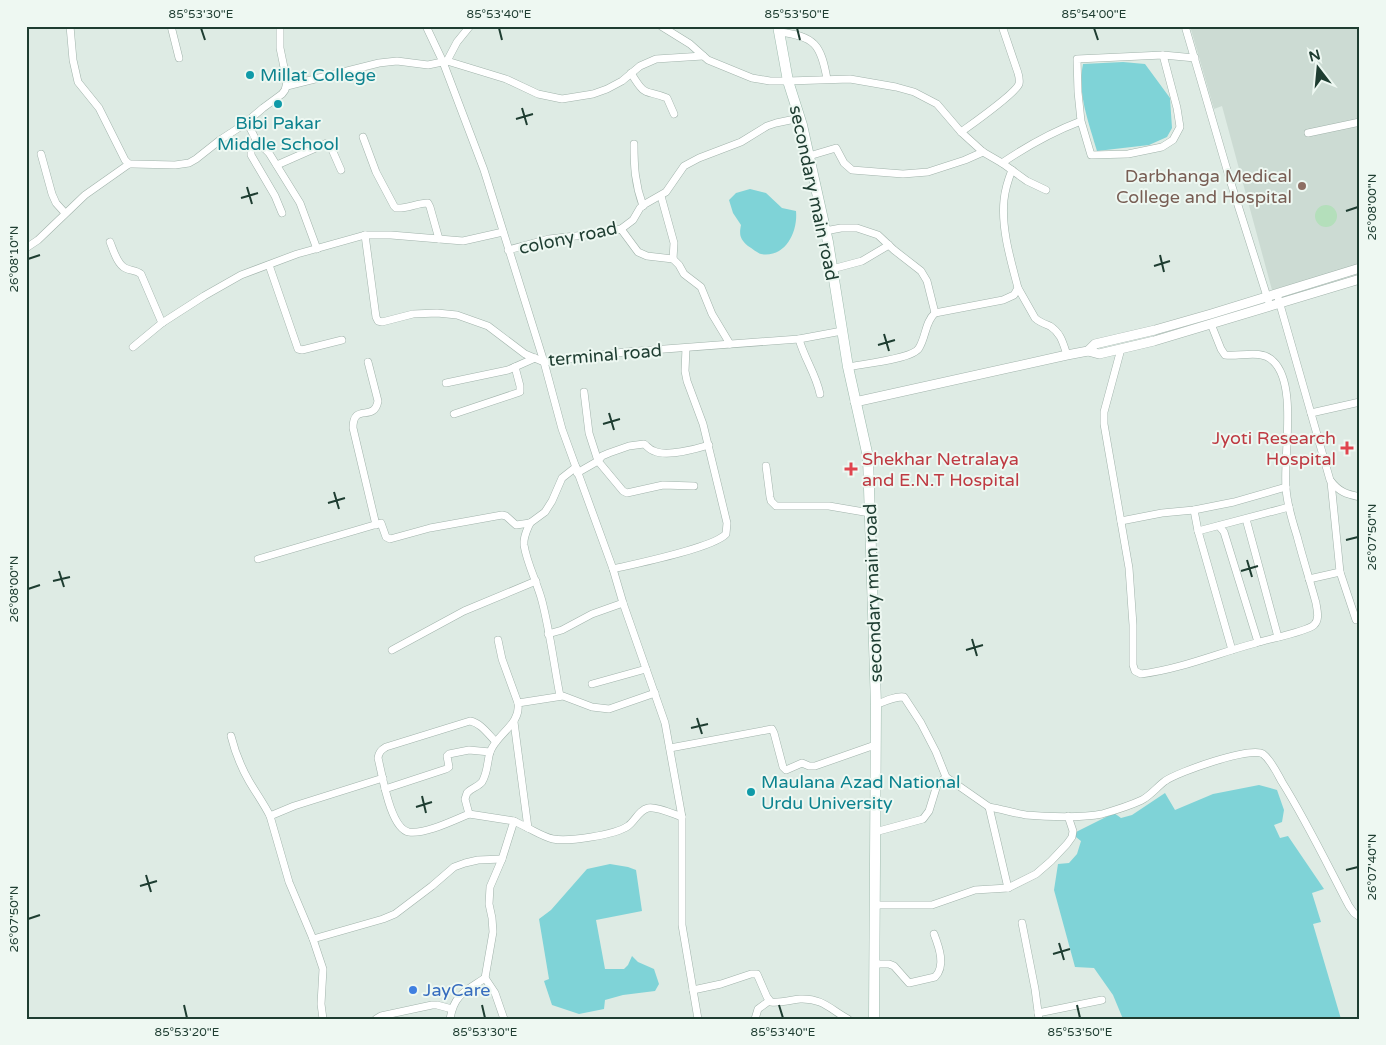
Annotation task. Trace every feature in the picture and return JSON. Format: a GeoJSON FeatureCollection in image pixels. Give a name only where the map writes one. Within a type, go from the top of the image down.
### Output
{"type":"FeatureCollection","features":[{"type":"Feature","properties":{"kind":"main road","name":"secondary main road"},"geometry":{"type":"LineString","coordinates":[[778,29],[788,81],[800,118],[809,156],[832,269],[848,367],[868,456],[876,704],[874,1019]]}},
{"type":"Feature","properties":{"kind":"street"},"geometry":{"type":"LineString","coordinates":[[70,26],[73,60],[78,82],[99,108],[125,160],[129,164]]}},
{"type":"Feature","properties":{"kind":"street"},"geometry":{"type":"LineString","coordinates":[[171,26],[179,58]]}},
{"type":"Feature","properties":{"kind":"street"},"geometry":{"type":"LineString","coordinates":[[26,248],[38,240],[85,195],[129,164],[175,166],[190,163],[282,94],[287,86],[287,82],[280,48],[280,26]]}},
{"type":"Feature","properties":{"kind":"street"},"geometry":{"type":"LineString","coordinates":[[426,26],[445,62],[484,170],[544,362],[562,429],[613,569],[665,723],[682,817],[682,925],[698,1019]]}},
{"type":"Feature","properties":{"kind":"street"},"geometry":{"type":"LineString","coordinates":[[445,62],[457,42],[470,26]]}},
{"type":"Feature","properties":{"kind":"street"},"geometry":{"type":"LineString","coordinates":[[962,132],[999,104],[1019,84],[1018,73],[1002,26]]}},
{"type":"Feature","properties":{"kind":"street"},"geometry":{"type":"LineString","coordinates":[[1185,26],[1230,180],[1311,413],[1330,480],[1340,572],[1356,620]]}},
{"type":"Feature","properties":{"kind":"street"},"geometry":{"type":"LineString","coordinates":[[665,28],[690,44],[713,63],[752,78],[770,81],[850,78],[914,92],[937,104],[983,152],[1027,181],[1046,190]]}},
{"type":"Feature","properties":{"kind":"street"},"geometry":{"type":"LineString","coordinates":[[778,29],[801,36],[818,47],[823,58],[827,79]]}},
{"type":"Feature","properties":{"kind":"street"},"geometry":{"type":"LineString","coordinates":[[1163,55],[1180,127],[1173,140],[1162,147],[1128,154],[1091,155],[1081,121],[1077,59],[1163,55],[1195,58]]}},
{"type":"Feature","properties":{"kind":"street"},"geometry":{"type":"LineString","coordinates":[[287,86],[397,60],[428,65],[445,62],[506,79],[538,94],[562,99],[593,94],[607,89],[640,66],[656,59],[703,56]]}},
{"type":"Feature","properties":{"kind":"street"},"geometry":{"type":"LineString","coordinates":[[631,73],[644,92],[667,98],[674,114]]}},
{"type":"Feature","properties":{"kind":"street","name":"colony road"},"geometry":{"type":"LineString","coordinates":[[508,250],[549,239],[621,229],[633,220],[643,206],[669,189],[684,166],[690,162],[741,142],[767,126],[800,118]]}},
{"type":"Feature","properties":{"kind":"street"},"geometry":{"type":"LineString","coordinates":[[1002,163],[1042,138],[1081,121]]}},
{"type":"Feature","properties":{"kind":"street"},"geometry":{"type":"LineString","coordinates":[[247,122],[256,140],[269,153],[300,203],[317,249]]}},
{"type":"Feature","properties":{"kind":"street"},"geometry":{"type":"LineString","coordinates":[[1308,133],[1360,122]]}},
{"type":"Feature","properties":{"kind":"street"},"geometry":{"type":"LineString","coordinates":[[363,137],[376,172],[394,206],[398,209],[428,203],[439,239]]}},
{"type":"Feature","properties":{"kind":"street"},"geometry":{"type":"LineString","coordinates":[[256,140],[251,155],[275,196],[282,213]]}},
{"type":"Feature","properties":{"kind":"street"},"geometry":{"type":"LineString","coordinates":[[277,165],[327,143],[330,145],[341,170]]}},
{"type":"Feature","properties":{"kind":"street"},"geometry":{"type":"LineString","coordinates":[[634,144],[636,184],[643,206]]}},
{"type":"Feature","properties":{"kind":"street"},"geometry":{"type":"LineString","coordinates":[[809,156],[836,148],[844,164],[852,170],[884,174],[908,174],[928,172],[983,152]]}},
{"type":"Feature","properties":{"kind":"street"},"geometry":{"type":"LineString","coordinates":[[40,154],[52,194],[56,203],[65,213]]}},
{"type":"Feature","properties":{"kind":"street"},"geometry":{"type":"LineString","coordinates":[[1012,170],[1005,193],[1003,214],[1018,288],[1035,318],[1052,327],[1059,334],[1067,355]]}},
{"type":"Feature","properties":{"kind":"street"},"geometry":{"type":"LineString","coordinates":[[661,196],[674,243],[673,260]]}},
{"type":"Feature","properties":{"kind":"street"},"geometry":{"type":"LineString","coordinates":[[824,231],[857,228],[878,235],[924,275],[935,313]]}},
{"type":"Feature","properties":{"kind":"street"},"geometry":{"type":"LineString","coordinates":[[621,229],[634,247],[642,254],[673,260],[679,265],[684,274],[701,287],[712,314],[730,344]]}},
{"type":"Feature","properties":{"kind":"street"},"geometry":{"type":"LineString","coordinates":[[133,347],[162,323],[241,275],[297,254],[365,235],[391,235],[463,241],[503,232]]}},
{"type":"Feature","properties":{"kind":"street","name":"terminal road"},"geometry":{"type":"LineString","coordinates":[[365,235],[376,318],[378,321],[382,322],[414,314],[438,313],[457,315],[488,326],[526,354],[544,362],[625,352],[799,339],[842,331]]}},
{"type":"Feature","properties":{"kind":"street"},"geometry":{"type":"LineString","coordinates":[[110,242],[122,266],[126,269],[136,270],[141,274],[162,323]]}},
{"type":"Feature","properties":{"kind":"street"},"geometry":{"type":"LineString","coordinates":[[832,269],[862,261],[889,245]]}},
{"type":"Feature","properties":{"kind":"street"},"geometry":{"type":"LineString","coordinates":[[269,265],[298,349],[302,350],[342,340]]}},
{"type":"Feature","properties":{"kind":"street"},"geometry":{"type":"LineString","coordinates":[[855,402],[1067,355],[1088,351],[1099,354],[1154,341],[1211,324],[1360,268]]}},
{"type":"Feature","properties":{"kind":"street"},"geometry":{"type":"LineString","coordinates":[[1088,351],[1095,344],[1360,278]]}},
{"type":"Feature","properties":{"kind":"street"},"geometry":{"type":"LineString","coordinates":[[848,367],[914,353],[920,348],[930,318],[935,313],[1003,300],[1014,295],[1018,288]]}},
{"type":"Feature","properties":{"kind":"street"},"geometry":{"type":"LineString","coordinates":[[1188,320],[1191,330]]}},
{"type":"Feature","properties":{"kind":"street"},"geometry":{"type":"LineString","coordinates":[[1121,349],[1104,412],[1104,430],[1129,568],[1133,625],[1133,665],[1135,671],[1141,674],[1202,660],[1308,628],[1316,623],[1318,611],[1289,507],[1286,487],[1288,410],[1287,396],[1281,372],[1273,360],[1268,357],[1225,354],[1221,349],[1211,324]]}},
{"type":"Feature","properties":{"kind":"street"},"geometry":{"type":"LineString","coordinates":[[799,339],[817,380],[820,394]]}},
{"type":"Feature","properties":{"kind":"street"},"geometry":{"type":"LineString","coordinates":[[613,569],[695,548],[720,539],[726,534],[727,523],[703,424],[687,381],[685,371],[686,348]]}},
{"type":"Feature","properties":{"kind":"street"},"geometry":{"type":"LineString","coordinates":[[446,384],[516,367],[535,358]]}},
{"type":"Feature","properties":{"kind":"street"},"geometry":{"type":"LineString","coordinates":[[368,362],[378,401],[377,406],[373,411],[353,418],[353,428],[376,525]]}},
{"type":"Feature","properties":{"kind":"street"},"geometry":{"type":"LineString","coordinates":[[454,414],[520,392],[516,367]]}},
{"type":"Feature","properties":{"kind":"street"},"geometry":{"type":"LineString","coordinates":[[584,392],[589,433],[598,461],[625,492],[663,485],[694,486]]}},
{"type":"Feature","properties":{"kind":"street"},"geometry":{"type":"LineString","coordinates":[[1311,413],[1360,402]]}},
{"type":"Feature","properties":{"kind":"street"},"geometry":{"type":"LineString","coordinates":[[258,559],[382,524],[386,537],[390,539],[430,528],[502,515],[506,516],[516,525],[530,523],[545,512],[562,478],[598,461],[602,456],[638,444],[644,444],[652,451],[662,453],[708,445]]}},
{"type":"Feature","properties":{"kind":"street"},"geometry":{"type":"LineString","coordinates":[[766,466],[770,497],[776,506],[829,506],[870,513]]}},
{"type":"Feature","properties":{"kind":"street"},"geometry":{"type":"LineString","coordinates":[[1330,480],[1336,488],[1346,494],[1360,497]]}},
{"type":"Feature","properties":{"kind":"street"},"geometry":{"type":"LineString","coordinates":[[1121,521],[1234,502],[1286,487]]}},
{"type":"Feature","properties":{"kind":"street"},"geometry":{"type":"LineString","coordinates":[[1198,531],[1289,507]]}},
{"type":"Feature","properties":{"kind":"street"},"geometry":{"type":"LineString","coordinates":[[1194,510],[1198,531],[1232,650]]}},
{"type":"Feature","properties":{"kind":"street"},"geometry":{"type":"LineString","coordinates":[[1246,519],[1278,637]]}},
{"type":"Feature","properties":{"kind":"street"},"geometry":{"type":"LineString","coordinates":[[530,523],[524,545],[543,607],[560,696]]}},
{"type":"Feature","properties":{"kind":"street"},"geometry":{"type":"LineString","coordinates":[[1218,526],[1224,532],[1258,642]]}},
{"type":"Feature","properties":{"kind":"street"},"geometry":{"type":"LineString","coordinates":[[1309,579],[1340,572]]}},
{"type":"Feature","properties":{"kind":"street"},"geometry":{"type":"LineString","coordinates":[[392,650],[464,610],[536,581]]}},
{"type":"Feature","properties":{"kind":"street"},"geometry":{"type":"LineString","coordinates":[[548,634],[567,628],[585,618],[623,603]]}},
{"type":"Feature","properties":{"kind":"street"},"geometry":{"type":"LineString","coordinates":[[469,814],[466,796],[470,790],[482,782],[486,774],[490,752],[496,742],[514,722],[518,713],[518,702],[502,660],[498,640]]}},
{"type":"Feature","properties":{"kind":"street"},"geometry":{"type":"LineString","coordinates":[[592,684],[646,669]]}},
{"type":"Feature","properties":{"kind":"street"},"geometry":{"type":"LineString","coordinates":[[518,702],[564,696],[592,707],[609,709],[654,692]]}},
{"type":"Feature","properties":{"kind":"street"},"geometry":{"type":"LineString","coordinates":[[876,704],[904,697],[921,722],[946,777],[989,807],[1026,815],[1068,816],[1099,814],[1130,806],[1144,799],[1165,781],[1176,775],[1212,762],[1243,754],[1258,752],[1263,754],[1269,760],[1300,812],[1349,906],[1360,917]]}},
{"type":"Feature","properties":{"kind":"street"},"geometry":{"type":"LineString","coordinates":[[496,742],[480,725],[470,721],[386,747],[379,753],[378,758],[390,810],[404,830],[408,832],[432,829],[469,814],[514,821],[547,837],[562,839],[604,835],[620,830],[647,808],[682,817]]}},
{"type":"Feature","properties":{"kind":"street"},"geometry":{"type":"LineString","coordinates":[[514,722],[528,828]]}},
{"type":"Feature","properties":{"kind":"street"},"geometry":{"type":"LineString","coordinates":[[670,748],[772,729],[783,767],[786,770],[802,763],[815,766],[875,745]]}},
{"type":"Feature","properties":{"kind":"street"},"geometry":{"type":"LineString","coordinates":[[231,736],[237,756],[248,780],[270,816],[289,882],[324,968],[321,1004],[322,1019]]}},
{"type":"Feature","properties":{"kind":"street"},"geometry":{"type":"LineString","coordinates":[[385,789],[446,769],[449,767],[447,756],[449,754],[469,750],[490,752]]}},
{"type":"Feature","properties":{"kind":"street"},"geometry":{"type":"LineString","coordinates":[[875,832],[923,819],[929,811],[938,783],[946,777]]}},
{"type":"Feature","properties":{"kind":"street"},"geometry":{"type":"LineString","coordinates":[[270,816],[294,806],[383,778]]}},
{"type":"Feature","properties":{"kind":"street"},"geometry":{"type":"LineString","coordinates":[[989,807],[1008,888]]}},
{"type":"Feature","properties":{"kind":"street"},"geometry":{"type":"LineString","coordinates":[[874,905],[932,905],[975,890],[1008,888],[1036,874],[1067,844],[1072,837],[1073,831],[1068,816]]}},
{"type":"Feature","properties":{"kind":"street"},"geometry":{"type":"LineString","coordinates":[[450,1019],[454,1002],[485,978],[493,932],[489,904],[490,887],[502,859],[514,821]]}},
{"type":"Feature","properties":{"kind":"street"},"geometry":{"type":"LineString","coordinates":[[313,939],[395,914],[454,867],[478,860],[502,859]]}},
{"type":"Feature","properties":{"kind":"street"},"geometry":{"type":"LineString","coordinates":[[1022,923],[1039,1016],[1102,1000]]}},
{"type":"Feature","properties":{"kind":"street"},"geometry":{"type":"LineString","coordinates":[[874,964],[894,966],[909,982],[935,977],[941,955],[934,934]]}},
{"type":"Feature","properties":{"kind":"street"},"geometry":{"type":"LineString","coordinates":[[693,990],[754,974],[758,976],[769,1001],[775,1003],[799,999],[810,1000],[828,1005],[848,1019]]}},
{"type":"Feature","properties":{"kind":"street"},"geometry":{"type":"LineString","coordinates":[[485,978],[495,992],[504,1019]]}},
{"type":"Feature","properties":{"kind":"street"},"geometry":{"type":"LineString","coordinates":[[755,1019],[758,1009],[769,1001]]}},
{"type":"Feature","properties":{"kind":"street"},"geometry":{"type":"LineString","coordinates":[[376,1019],[381,1016],[432,1005],[452,1009]]}},
{"type":"Feature","properties":{"kind":"shaded area","name":"Darbhanga Medical College and Hospital"},"geometry":{"type":"Polygon","coordinates":[[[1190,26],[1360,26],[1360,264],[1272,290],[1222,106],[1214,109],[1190,26]]]}},
{"type":"Feature","properties":{"kind":"green space"},"geometry":{"type":"Polygon","coordinates":[[[1326,205],[1334,208],[1337,216],[1334,224],[1326,227],[1318,224],[1315,216],[1318,208],[1326,205]]]}},
{"type":"Feature","properties":{"kind":"water"},"geometry":{"type":"Polygon","coordinates":[[[1123,62],[1145,64],[1170,98],[1172,128],[1167,137],[1149,145],[1097,151],[1087,119],[1083,97],[1083,64],[1123,62]]]}},
{"type":"Feature","properties":{"kind":"water"},"geometry":{"type":"Polygon","coordinates":[[[750,189],[766,193],[782,208],[796,211],[795,227],[789,242],[777,252],[761,254],[748,246],[742,239],[740,234],[741,225],[733,213],[729,200],[736,193],[750,189]]]}},
{"type":"Feature","properties":{"kind":"water"},"geometry":{"type":"Polygon","coordinates":[[[1259,785],[1277,790],[1284,810],[1282,822],[1274,825],[1280,838],[1288,836],[1324,889],[1312,893],[1321,922],[1313,924],[1341,1019],[1123,1019],[1113,995],[1094,968],[1075,967],[1054,890],[1058,864],[1069,863],[1077,854],[1081,841],[1072,834],[1114,813],[1121,818],[1132,815],[1165,793],[1175,810],[1213,794],[1259,785]]]}},
{"type":"Feature","properties":{"kind":"water"},"geometry":{"type":"Polygon","coordinates":[[[610,864],[636,870],[642,911],[596,920],[605,969],[624,969],[632,956],[638,962],[654,969],[659,984],[655,991],[623,995],[605,1000],[604,1009],[579,1014],[552,1005],[544,981],[549,979],[539,919],[551,910],[587,869],[610,864]]]}},
{"type":"Feature","properties":{"kind":"place","name":"Millat College"},"geometry":{"type":"Point","coordinates":[250,75]}},
{"type":"Feature","properties":{"kind":"place","name":"Bibi Pakar Middle School"},"geometry":{"type":"Point","coordinates":[278,104]}},
{"type":"Feature","properties":{"kind":"place","name":"Darbhanga Medical College and Hospital"},"geometry":{"type":"Point","coordinates":[1302,186]}},
{"type":"Feature","properties":{"kind":"place","name":"Jyoti Research Hospital"},"geometry":{"type":"Point","coordinates":[1347,448]}},
{"type":"Feature","properties":{"kind":"place","name":"Shekhar Netralaya and E.N.T Hospital"},"geometry":{"type":"Point","coordinates":[851,469]}},
{"type":"Feature","properties":{"kind":"place","name":"Maulana Azad National Urdu University"},"geometry":{"type":"Point","coordinates":[751,792]}},
{"type":"Feature","properties":{"kind":"place","name":"JayCare"},"geometry":{"type":"Point","coordinates":[413,990]}}]}
